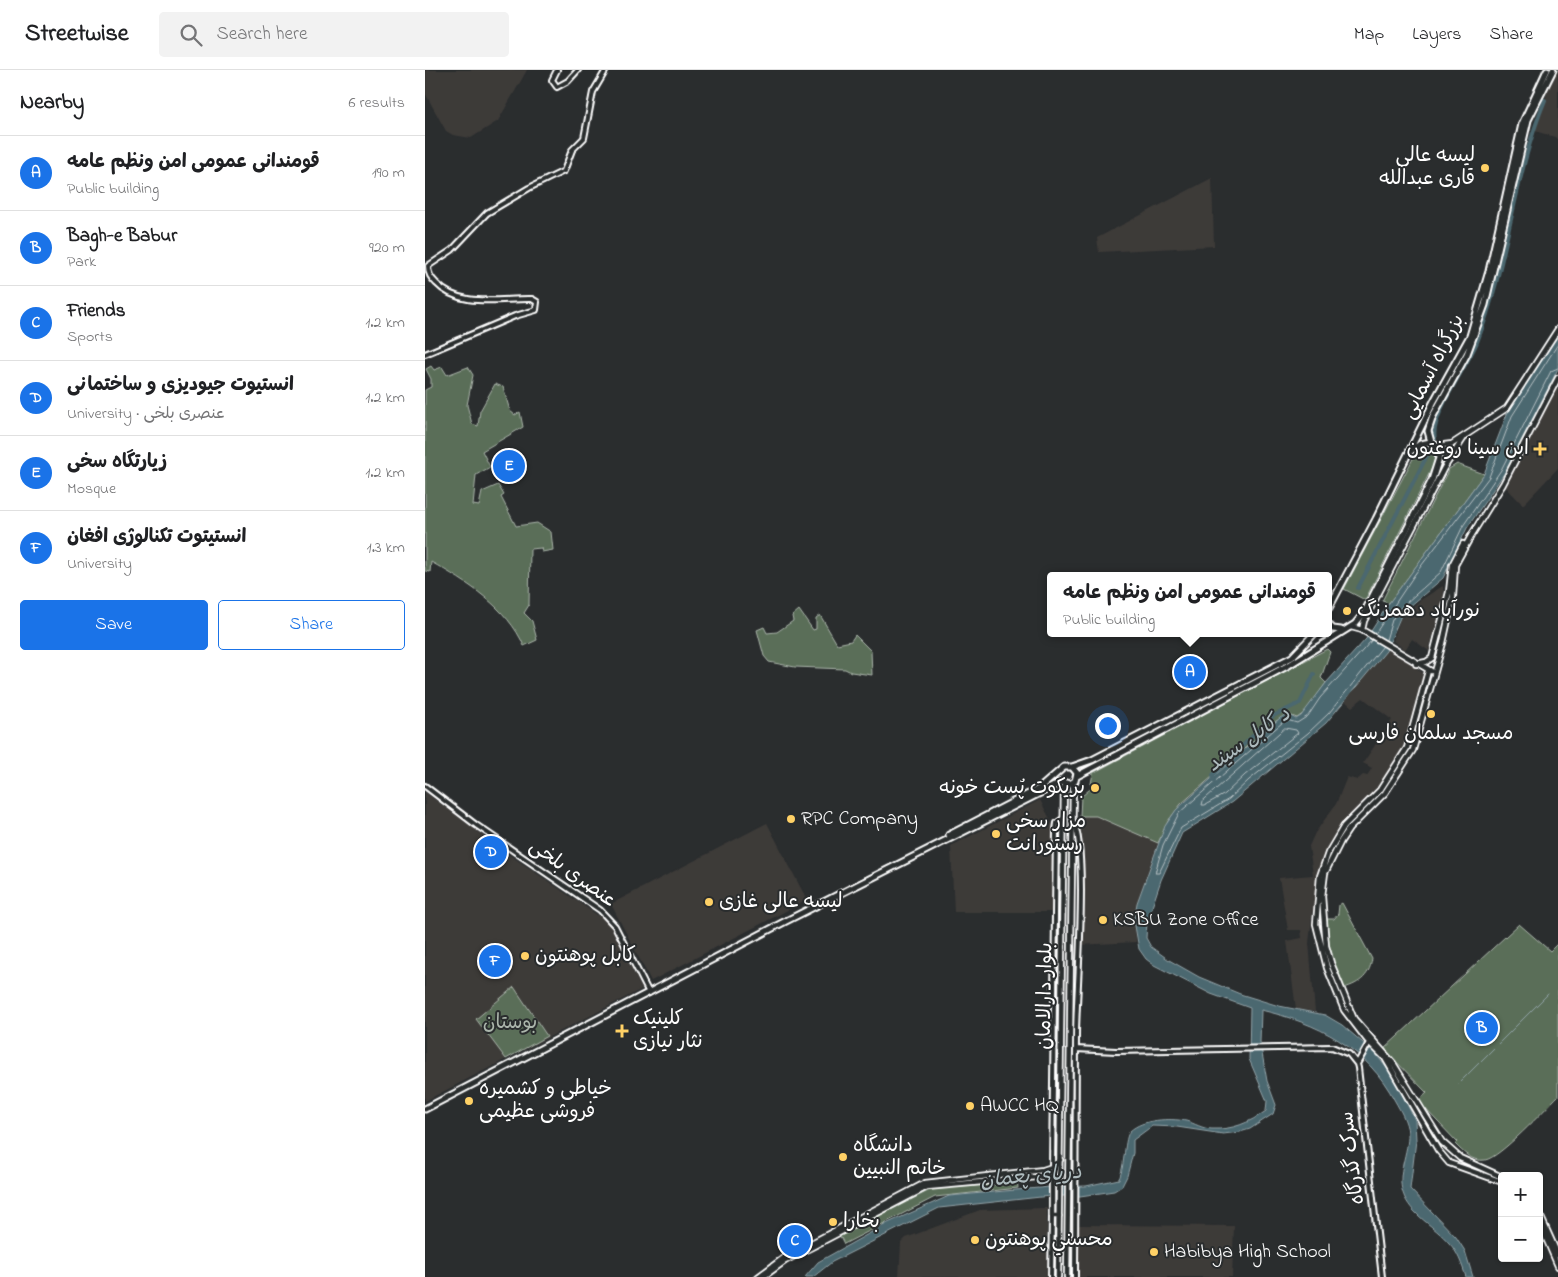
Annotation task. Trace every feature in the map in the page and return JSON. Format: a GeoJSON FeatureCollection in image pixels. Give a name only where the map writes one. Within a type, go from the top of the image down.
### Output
{"type":"FeatureCollection","features":[{"type":"Feature","properties":{"kind":"highway","name":"بزرگراه آسمایی"},"geometry":{"type":"LineString","coordinates":[[1332,602],[1469,336],[1489,271],[1522,124],[1547,70]]}},
{"type":"Feature","properties":{"kind":"highway","name":"بزرگراه آسمایی"},"geometry":{"type":"LineString","coordinates":[[1351,627],[1364,613],[1432,480],[1439,458],[1428,431],[1433,416],[1467,354],[1485,305],[1528,120],[1553,70]]}},
{"type":"Feature","properties":{"kind":"highway"},"geometry":{"type":"LineString","coordinates":[[1408,454],[1421,444],[1433,444]]}},
{"type":"Feature","properties":{"kind":"highway"},"geometry":{"type":"LineString","coordinates":[[425,1109],[948,839],[1063,783],[1073,783],[1077,776],[1277,672],[1343,630],[1351,627]]}},
{"type":"Feature","properties":{"kind":"highway"},"geometry":{"type":"LineString","coordinates":[[1332,628],[1343,630]]}},
{"type":"Feature","properties":{"kind":"highway"},"geometry":{"type":"LineString","coordinates":[[948,839],[955,832],[1027,796],[1067,766],[1072,767],[1100,756],[1249,681],[1292,657],[1311,637]]}},
{"type":"Feature","properties":{"kind":"highway"},"geometry":{"type":"LineString","coordinates":[[1072,767],[1077,776]]}},
{"type":"Feature","properties":{"kind":"highway"},"geometry":{"type":"LineString","coordinates":[[1060,771],[1059,777],[1063,783]]}},
{"type":"Feature","properties":{"kind":"main road"},"geometry":{"type":"LineString","coordinates":[[1433,444],[1452,444],[1507,408],[1558,329]]}},
{"type":"Feature","properties":{"kind":"main road"},"geometry":{"type":"LineString","coordinates":[[1353,1021],[1331,963],[1325,941],[1323,896],[1325,873],[1349,829],[1385,793],[1413,750],[1453,597],[1455,565],[1503,484],[1558,378]]}},
{"type":"Feature","properties":{"kind":"main road"},"geometry":{"type":"LineString","coordinates":[[1362,630],[1364,621],[1444,468],[1465,436]]}},
{"type":"Feature","properties":{"kind":"main road"},"geometry":{"type":"LineString","coordinates":[[1416,664],[1429,661],[1432,658],[1449,592],[1452,564],[1468,534],[1503,484]]}},
{"type":"Feature","properties":{"kind":"main road"},"geometry":{"type":"LineString","coordinates":[[1351,627],[1369,633],[1427,671],[1434,672]]}},
{"type":"Feature","properties":{"kind":"main road"},"geometry":{"type":"LineString","coordinates":[[1427,671],[1407,748],[1380,790],[1344,826],[1322,868],[1316,913],[1318,936],[1327,968],[1344,1010],[1369,1042],[1385,1058],[1434,1143],[1449,1162],[1498,1180]]}},
{"type":"Feature","properties":{"kind":"main road","name":"بلوار دارالامان"},"geometry":{"type":"LineString","coordinates":[[1059,1216],[1063,783]]}},
{"type":"Feature","properties":{"kind":"main road","name":"بلوار دارالامان"},"geometry":{"type":"LineString","coordinates":[[1067,1247],[1073,783]]}},
{"type":"Feature","properties":{"kind":"main road"},"geometry":{"type":"LineString","coordinates":[[1369,1042],[1393,1063],[1442,1142],[1460,1158],[1498,1176]]}},
{"type":"Feature","properties":{"kind":"main road"},"geometry":{"type":"LineString","coordinates":[[1060,1147],[1068,1147]]}},
{"type":"Feature","properties":{"kind":"main road"},"geometry":{"type":"LineString","coordinates":[[763,1277],[785,1261],[838,1230],[925,1183],[1052,1167],[1060,1160]]}},
{"type":"Feature","properties":{"kind":"main road"},"geometry":{"type":"LineString","coordinates":[[758,1277],[785,1257],[918,1191],[937,1185],[1047,1175],[1052,1178],[1052,1216],[1059,1216],[1058,1277]]}},
{"type":"Feature","properties":{"kind":"main road"},"geometry":{"type":"LineString","coordinates":[[1541,1217],[1558,1255]]}},
{"type":"Feature","properties":{"kind":"main road"},"geometry":{"type":"LineString","coordinates":[[1543,1231],[1558,1266]]}},
{"type":"Feature","properties":{"kind":"main road"},"geometry":{"type":"LineString","coordinates":[[1059,1247],[1067,1247],[1067,1277]]}},
{"type":"Feature","properties":{"kind":"street"},"geometry":{"type":"LineString","coordinates":[[557,70],[552,80],[557,87],[568,81],[578,70]]}},
{"type":"Feature","properties":{"kind":"street"},"geometry":{"type":"LineString","coordinates":[[425,354],[515,316],[536,310],[537,302],[532,299],[484,300],[464,298],[440,287],[431,277],[428,266],[452,250],[487,214],[529,188],[564,171],[573,147],[584,138],[593,92],[606,70]]}},
{"type":"Feature","properties":{"kind":"street","name":"عنصری بلخی"},"geometry":{"type":"LineString","coordinates":[[425,786],[476,825],[600,910],[615,926],[649,993]]}},
{"type":"Feature","properties":{"kind":"street"},"geometry":{"type":"LineString","coordinates":[[1052,1167],[1057,823],[1064,818]]}},
{"type":"Feature","properties":{"kind":"street"},"geometry":{"type":"LineString","coordinates":[[1072,820],[1078,833],[1080,884],[1076,1049],[1075,1277]]}},
{"type":"Feature","properties":{"kind":"street"},"geometry":{"type":"LineString","coordinates":[[1076,1049],[1116,1051],[1246,1047],[1332,1047],[1349,1054],[1358,1063],[1369,1042]]}},
{"type":"Feature","properties":{"kind":"street","name":"سرک گذرگاه"},"geometry":{"type":"LineString","coordinates":[[1358,1063],[1382,1277]]}},
{"type":"Feature","properties":{"kind":"street"},"geometry":{"type":"LineString","coordinates":[[1051,1277],[1052,1216]]}},
{"type":"Feature","properties":{"kind":"shaded area"},"geometry":{"type":"Polygon","coordinates":[[[425,70],[527,70],[498,121],[471,138],[453,135],[446,131],[425,93],[425,70]]]}},
{"type":"Feature","properties":{"kind":"shaded area"},"geometry":{"type":"Polygon","coordinates":[[[1558,70],[1558,140],[1555,137],[1535,131],[1545,103],[1549,80],[1558,70]]]}},
{"type":"Feature","properties":{"kind":"shaded area"},"geometry":{"type":"Polygon","coordinates":[[[1212,178],[1214,246],[1099,252],[1097,238],[1212,178]]]}},
{"type":"Feature","properties":{"kind":"shaded area","name":"ابن سینا روغتون"},"geometry":{"type":"Polygon","coordinates":[[[1558,378],[1558,468],[1523,505],[1503,484],[1558,378]]]}},
{"type":"Feature","properties":{"kind":"shaded area"},"geometry":{"type":"Polygon","coordinates":[[[1443,586],[1444,596],[1429,651],[1412,639],[1405,650],[1393,641],[1400,619],[1419,601],[1443,586]]]}},
{"type":"Feature","properties":{"kind":"shaded area"},"geometry":{"type":"Polygon","coordinates":[[[1388,647],[1423,673],[1407,740],[1385,777],[1333,839],[1319,874],[1315,875],[1320,876],[1317,908],[1313,908],[1309,943],[1315,1012],[1296,1009],[1287,941],[1302,938],[1301,930],[1288,930],[1279,878],[1313,875],[1309,846],[1315,833],[1336,804],[1347,777],[1357,780],[1363,775],[1367,776],[1372,768],[1363,763],[1392,720],[1363,698],[1352,707],[1345,701],[1388,647]]]}},
{"type":"Feature","properties":{"kind":"shaded area","name":"کابل پوهنتون"},"geometry":{"type":"Polygon","coordinates":[[[425,792],[504,851],[609,923],[642,989],[425,1101],[425,792]]]}},
{"type":"Feature","properties":{"kind":"shaded area"},"geometry":{"type":"Polygon","coordinates":[[[1040,800],[1055,832],[1052,912],[954,912],[951,846],[1040,800]]]}},
{"type":"Feature","properties":{"kind":"shaded area"},"geometry":{"type":"Polygon","coordinates":[[[1080,816],[1096,816],[1158,843],[1135,910],[1136,942],[1078,945],[1080,884],[1077,827],[1080,816]]]}},
{"type":"Feature","properties":{"kind":"shaded area","name":"لیسه عالی غازی"},"geometry":{"type":"Polygon","coordinates":[[[767,823],[807,900],[651,981],[611,904],[767,823]]]}},
{"type":"Feature","properties":{"kind":"shaded area","name":"محسني پوهنتون"},"geometry":{"type":"Polygon","coordinates":[[[1047,1208],[1047,1277],[899,1277],[901,1243],[906,1238],[980,1210],[1047,1208]]]}},
{"type":"Feature","properties":{"kind":"shaded area","name":"Habibya High School"},"geometry":{"type":"Polygon","coordinates":[[[1076,1225],[1234,1226],[1232,1277],[1076,1277],[1076,1225]]]}},
{"type":"Feature","properties":{"kind":"green space"},"geometry":{"type":"Polygon","coordinates":[[[431,366],[434,370],[442,367],[447,375],[468,367],[473,375],[467,405],[472,424],[478,426],[480,411],[495,384],[503,387],[510,411],[515,415],[520,412],[523,427],[482,451],[490,467],[476,475],[473,505],[479,506],[482,492],[498,485],[504,495],[501,497],[516,526],[537,523],[551,532],[553,550],[542,552],[541,548],[530,549],[529,605],[524,613],[532,621],[537,640],[524,646],[508,620],[472,587],[431,562],[430,572],[425,571],[425,390],[431,387],[431,379],[426,369],[431,366]]]}},
{"type":"Feature","properties":{"kind":"green space"},"geometry":{"type":"Polygon","coordinates":[[[1425,448],[1434,453],[1435,462],[1365,600],[1344,589],[1416,453],[1425,448]]]}},
{"type":"Feature","properties":{"kind":"green space"},"geometry":{"type":"Polygon","coordinates":[[[1457,464],[1484,474],[1389,603],[1382,601],[1449,469],[1457,464]]]}},
{"type":"Feature","properties":{"kind":"green space"},"geometry":{"type":"Polygon","coordinates":[[[799,610],[813,630],[816,629],[816,618],[820,615],[837,644],[851,641],[855,635],[871,651],[872,675],[851,672],[845,669],[795,667],[769,662],[764,656],[757,630],[764,627],[767,633],[777,632],[793,621],[792,616],[799,610]]]}},
{"type":"Feature","properties":{"kind":"green space"},"geometry":{"type":"Polygon","coordinates":[[[1327,649],[1330,652],[1321,678],[1326,683],[1304,713],[1297,718],[1289,715],[1276,721],[1181,804],[1168,821],[1158,843],[1096,816],[1080,816],[1081,797],[1090,789],[1093,773],[1327,649]]]}},
{"type":"Feature","properties":{"kind":"green space"},"geometry":{"type":"Polygon","coordinates":[[[1342,903],[1372,959],[1371,966],[1362,979],[1353,985],[1341,989],[1331,963],[1323,919],[1334,919],[1338,914],[1339,905],[1342,903]]]}},
{"type":"Feature","properties":{"kind":"green space"},"geometry":{"type":"Polygon","coordinates":[[[1519,924],[1550,951],[1558,943],[1558,1096],[1501,1151],[1485,1160],[1480,1160],[1468,1156],[1455,1144],[1457,1142],[1418,1101],[1427,1093],[1384,1049],[1519,924]]]}},
{"type":"Feature","properties":{"kind":"green space","name":"بوستان"},"geometry":{"type":"Polygon","coordinates":[[[514,987],[547,1036],[506,1059],[476,1019],[514,987]]]}},
{"type":"Feature","properties":{"kind":"green space"},"geometry":{"type":"Polygon","coordinates":[[[1017,1179],[1018,1188],[935,1197],[844,1244],[840,1236],[934,1188],[1017,1179]]]}},
{"type":"Feature","properties":{"kind":"water"},"geometry":{"type":"Polygon","coordinates":[[[1558,335],[1558,369],[1505,472],[1467,528],[1443,578],[1402,613],[1386,651],[1326,723],[1232,802],[1182,833],[1161,880],[1147,922],[1146,938],[1151,947],[1169,960],[1199,977],[1240,994],[1279,1006],[1325,1015],[1342,1025],[1375,1053],[1393,1076],[1415,1120],[1416,1140],[1410,1189],[1456,1237],[1465,1251],[1473,1277],[1466,1277],[1455,1250],[1406,1201],[1401,1186],[1401,1178],[1408,1133],[1405,1120],[1383,1082],[1370,1066],[1339,1040],[1302,1022],[1261,1010],[1260,1042],[1267,1081],[1276,1105],[1273,1114],[1250,1129],[1223,1134],[1177,1127],[1152,1126],[1133,1140],[1133,1153],[1127,1176],[1122,1186],[1114,1191],[1080,1196],[1050,1196],[939,1208],[832,1262],[813,1277],[805,1277],[818,1262],[888,1223],[949,1196],[1050,1187],[1086,1186],[1119,1179],[1128,1135],[1135,1127],[1142,1124],[1157,1120],[1172,1120],[1186,1121],[1209,1129],[1219,1129],[1247,1122],[1266,1111],[1267,1101],[1249,1059],[1250,1008],[1211,994],[1154,965],[1146,959],[1139,949],[1134,920],[1137,903],[1165,826],[1176,810],[1280,718],[1287,714],[1296,719],[1301,716],[1326,683],[1366,639],[1389,603],[1484,474],[1507,414],[1558,335]]]}},
{"type":"Feature","properties":{"kind":"waterway"},"geometry":{"type":"LineString","coordinates":[[1435,439],[1435,429],[1443,405],[1477,342],[1488,312],[1525,160],[1545,100]]}},
{"type":"Feature","properties":{"kind":"waterway"},"geometry":{"type":"LineString","coordinates":[[1358,588],[1430,450]]}},
{"type":"Feature","properties":{"kind":"waterway","name":"د کابل سيند"},"geometry":{"type":"LineString","coordinates":[[1214,781],[1213,775],[1273,716],[1300,703],[1314,674]]}},
{"type":"Feature","properties":{"kind":"waterway"},"geometry":{"type":"LineString","coordinates":[[1459,1083],[1548,994]]}},
{"type":"Feature","properties":{"kind":"place","name":"لیسه عالی قاری عبدالله"},"geometry":{"type":"Point","coordinates":[1485,168]}},
{"type":"Feature","properties":{"kind":"place","name":"ابن سینا روغتون"},"geometry":{"type":"Point","coordinates":[1540,449]}},
{"type":"Feature","properties":{"kind":"place","name":"زیارتگاه سخی"},"geometry":{"type":"Point","coordinates":[509,466]}},
{"type":"Feature","properties":{"kind":"place","name":"نورآباد دهمزنگ"},"geometry":{"type":"Point","coordinates":[1347,611]}},
{"type":"Feature","properties":{"kind":"place","name":"قومندانی عمومی امن ونظم عامه"},"geometry":{"type":"Point","coordinates":[1190,672]}},
{"type":"Feature","properties":{"kind":"place","name":"مسجد سلمان فارسی"},"geometry":{"type":"Point","coordinates":[1431,714]}},
{"type":"Feature","properties":{"kind":"place","name":"بریکوت پُست خونه"},"geometry":{"type":"Point","coordinates":[1095,788]}},
{"type":"Feature","properties":{"kind":"place","name":"RPC Company"},"geometry":{"type":"Point","coordinates":[791,819]}},
{"type":"Feature","properties":{"kind":"place","name":"مزار سخی رستورانت"},"geometry":{"type":"Point","coordinates":[996,834]}},
{"type":"Feature","properties":{"kind":"place","name":"انستیوت جیودیزی و ساختمانی"},"geometry":{"type":"Point","coordinates":[491,852]}},
{"type":"Feature","properties":{"kind":"place","name":"لیسه عالی غازی"},"geometry":{"type":"Point","coordinates":[709,902]}},
{"type":"Feature","properties":{"kind":"place","name":"KSBU Zone Office"},"geometry":{"type":"Point","coordinates":[1103,920]}},
{"type":"Feature","properties":{"kind":"place","name":"کابل پوهنتون"},"geometry":{"type":"Point","coordinates":[525,956]}},
{"type":"Feature","properties":{"kind":"place","name":"انستیتوت تکنالوژی افغان"},"geometry":{"type":"Point","coordinates":[495,961]}},
{"type":"Feature","properties":{"kind":"place","name":"Bagh-e Babur"},"geometry":{"type":"Point","coordinates":[1482,1028]}},
{"type":"Feature","properties":{"kind":"place","name":"کلینیک نثار نیازی"},"geometry":{"type":"Point","coordinates":[622,1031]}},
{"type":"Feature","properties":{"kind":"place","name":"خیاطی و کشمیره فروشی عظیمی"},"geometry":{"type":"Point","coordinates":[469,1101]}},
{"type":"Feature","properties":{"kind":"place","name":"AWCC HQ"},"geometry":{"type":"Point","coordinates":[970,1106]}},
{"type":"Feature","properties":{"kind":"place","name":"دانشگاه خاتم النبیین"},"geometry":{"type":"Point","coordinates":[843,1157]}},
{"type":"Feature","properties":{"kind":"place","name":"بخارا"},"geometry":{"type":"Point","coordinates":[833,1222]}},
{"type":"Feature","properties":{"kind":"place","name":"محسني پوهنتون"},"geometry":{"type":"Point","coordinates":[975,1240]}},
{"type":"Feature","properties":{"kind":"place","name":"Friends"},"geometry":{"type":"Point","coordinates":[795,1241]}},
{"type":"Feature","properties":{"kind":"place","name":"Habibya High School"},"geometry":{"type":"Point","coordinates":[1154,1252]}},
{"type":"Feature","properties":{"kind":"water label","name":"دریای پغمان"},"geometry":{"type":"Point","coordinates":[1031,1177]}}]}
